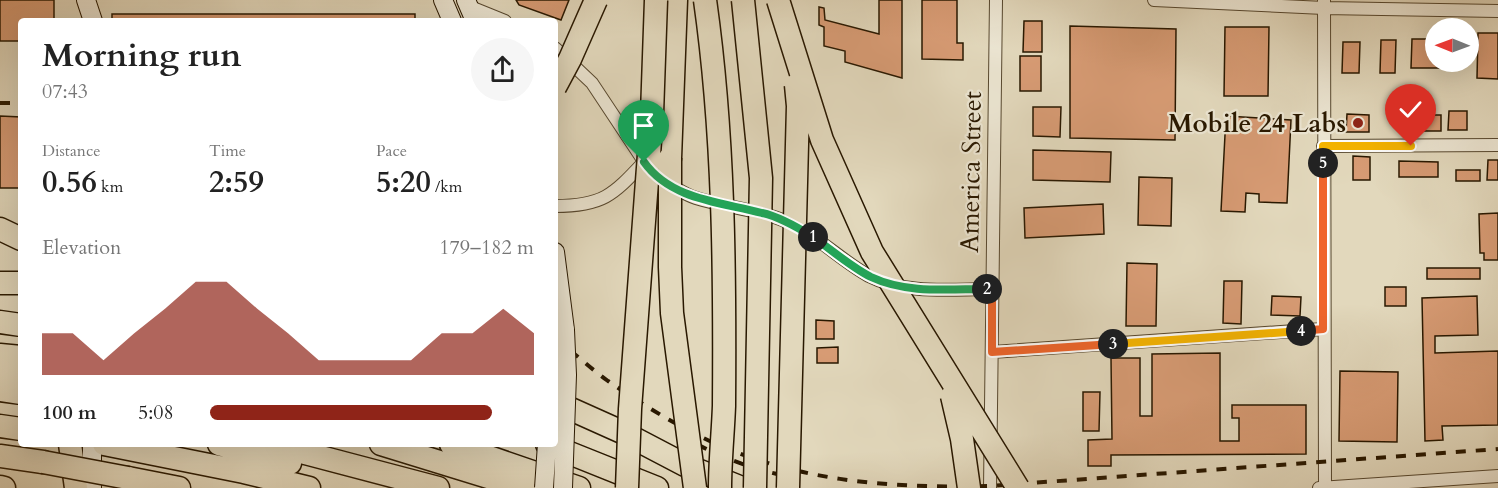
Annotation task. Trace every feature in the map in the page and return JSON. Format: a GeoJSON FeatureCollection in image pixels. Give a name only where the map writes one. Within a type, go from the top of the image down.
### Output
{"type":"FeatureCollection","features":[{"type":"Feature","properties":{"kind":"highway"},"geometry":{"type":"LineString","coordinates":[[558,81],[596,0]]}},
{"type":"Feature","properties":{"kind":"highway"},"geometry":{"type":"LineString","coordinates":[[627,488],[630,409],[651,125],[656,0]]}},
{"type":"Feature","properties":{"kind":"highway"},"geometry":{"type":"LineString","coordinates":[[676,0],[670,158],[670,267],[672,313],[695,488]]}},
{"type":"Feature","properties":{"kind":"highway"},"geometry":{"type":"LineString","coordinates":[[705,0],[718,117],[722,183],[724,408],[720,488]]}},
{"type":"Feature","properties":{"kind":"highway"},"geometry":{"type":"LineString","coordinates":[[743,0],[761,178],[755,488]]}},
{"type":"Feature","properties":{"kind":"highway"},"geometry":{"type":"LineString","coordinates":[[778,0],[822,140],[872,252],[1017,488]]}},
{"type":"Feature","properties":{"kind":"highway"},"geometry":{"type":"LineString","coordinates":[[788,488],[798,106],[790,0]]}},
{"type":"Feature","properties":{"kind":"highway"},"geometry":{"type":"LineString","coordinates":[[0,227],[18,237]]}},
{"type":"Feature","properties":{"kind":"highway"},"geometry":{"type":"LineString","coordinates":[[0,284],[18,283]]}},
{"type":"Feature","properties":{"kind":"highway"},"geometry":{"type":"LineString","coordinates":[[0,320],[18,317]]}},
{"type":"Feature","properties":{"kind":"highway"},"geometry":{"type":"LineString","coordinates":[[0,320],[18,324]]}},
{"type":"Feature","properties":{"kind":"highway"},"geometry":{"type":"LineString","coordinates":[[0,355],[18,357]]}},
{"type":"Feature","properties":{"kind":"highway"},"geometry":{"type":"LineString","coordinates":[[0,370],[18,373]]}},
{"type":"Feature","properties":{"kind":"highway"},"geometry":{"type":"LineString","coordinates":[[947,377],[962,439],[969,488]]}},
{"type":"Feature","properties":{"kind":"highway"},"geometry":{"type":"LineString","coordinates":[[0,390],[18,393]]}},
{"type":"Feature","properties":{"kind":"highway"},"geometry":{"type":"LineString","coordinates":[[558,403],[622,432],[685,465],[742,488]]}},
{"type":"Feature","properties":{"kind":"highway"},"geometry":{"type":"LineString","coordinates":[[0,426],[18,429]]}},
{"type":"Feature","properties":{"kind":"highway"},"geometry":{"type":"LineString","coordinates":[[70,447],[76,488]]}},
{"type":"Feature","properties":{"kind":"highway"},"geometry":{"type":"LineString","coordinates":[[121,447],[309,488]]}},
{"type":"Feature","properties":{"kind":"highway"},"geometry":{"type":"LineString","coordinates":[[230,447],[383,488]]}},
{"type":"Feature","properties":{"kind":"highway"},"geometry":{"type":"LineString","coordinates":[[282,447],[438,488]]}},
{"type":"Feature","properties":{"kind":"highway"},"geometry":{"type":"LineString","coordinates":[[391,447],[524,488]]}},
{"type":"Feature","properties":{"kind":"highway"},"geometry":{"type":"LineString","coordinates":[[460,447],[579,488]]}},
{"type":"Feature","properties":{"kind":"highway"},"geometry":{"type":"LineString","coordinates":[[554,447],[657,488]]}},
{"type":"Feature","properties":{"kind":"highway"},"geometry":{"type":"LineString","coordinates":[[0,456],[179,488]]}},
{"type":"Feature","properties":{"kind":"main road"},"geometry":{"type":"LineString","coordinates":[[79,18],[85,0]]}},
{"type":"Feature","properties":{"kind":"main road"},"geometry":{"type":"LineString","coordinates":[[85,0],[92,18]]}},
{"type":"Feature","properties":{"kind":"main road"},"geometry":{"type":"LineString","coordinates":[[443,0],[451,18]]}},
{"type":"Feature","properties":{"kind":"main road"},"geometry":{"type":"LineString","coordinates":[[0,227],[18,225]]}},
{"type":"Feature","properties":{"kind":"main road"},"geometry":{"type":"LineString","coordinates":[[558,273],[562,302],[563,488]]}},
{"type":"Feature","properties":{"kind":"main road"},"geometry":{"type":"LineString","coordinates":[[92,447],[92,488]]}},
{"type":"Feature","properties":{"kind":"main road"},"geometry":{"type":"LineString","coordinates":[[544,488],[547,447]]}},
{"type":"Feature","properties":{"kind":"street","name":"America Street"},"geometry":{"type":"LineString","coordinates":[[990,488],[996,0]]}},
{"type":"Feature","properties":{"kind":"street"},"geometry":{"type":"LineString","coordinates":[[1154,0],[1498,11]]}},
{"type":"Feature","properties":{"kind":"street"},"geometry":{"type":"LineString","coordinates":[[1324,4],[1325,488]]}},
{"type":"Feature","properties":{"kind":"street"},"geometry":{"type":"LineString","coordinates":[[470,9],[496,18]]}},
{"type":"Feature","properties":{"kind":"street"},"geometry":{"type":"LineString","coordinates":[[558,51],[592,83],[644,162],[664,181],[694,198],[762,213],[788,222],[870,276],[886,283],[940,290],[992,289]]}},
{"type":"Feature","properties":{"kind":"street"},"geometry":{"type":"LineString","coordinates":[[1323,146],[1498,145]]}},
{"type":"Feature","properties":{"kind":"street"},"geometry":{"type":"LineString","coordinates":[[558,206],[579,206],[602,200],[619,189],[644,162]]}},
{"type":"Feature","properties":{"kind":"street"},"geometry":{"type":"LineString","coordinates":[[992,352],[1323,329]]}},
{"type":"Feature","properties":{"kind":"street"},"geometry":{"type":"LineString","coordinates":[[1319,488],[1498,476]]}},
{"type":"Feature","properties":{"kind":"building"},"geometry":{"type":"Polygon","coordinates":[[[0,0],[54,0],[54,18],[18,18],[18,41],[0,41],[0,0]]]}},
{"type":"Feature","properties":{"kind":"building"},"geometry":{"type":"Polygon","coordinates":[[[516,0],[569,0],[561,20],[519,5],[516,0]]]}},
{"type":"Feature","properties":{"kind":"building"},"geometry":{"type":"Polygon","coordinates":[[[879,0],[902,0],[902,78],[845,62],[845,51],[824,46],[824,27],[819,25],[819,7],[824,8],[825,20],[879,34],[879,0]]]}},
{"type":"Feature","properties":{"kind":"building"},"geometry":{"type":"Polygon","coordinates":[[[922,0],[957,0],[957,43],[963,43],[963,60],[922,59],[922,0]]]}},
{"type":"Feature","properties":{"kind":"building"},"geometry":{"type":"Polygon","coordinates":[[[112,14],[415,14],[415,18],[112,18],[112,14]]]}},
{"type":"Feature","properties":{"kind":"building"},"geometry":{"type":"Polygon","coordinates":[[[1024,21],[1042,21],[1042,52],[1023,52],[1024,21]]]}},
{"type":"Feature","properties":{"kind":"building"},"geometry":{"type":"Polygon","coordinates":[[[1070,26],[1176,29],[1175,140],[1070,138],[1070,26]]]}},
{"type":"Feature","properties":{"kind":"building"},"geometry":{"type":"Polygon","coordinates":[[[1225,27],[1269,27],[1268,96],[1224,96],[1225,27]]]}},
{"type":"Feature","properties":{"kind":"building"},"geometry":{"type":"Polygon","coordinates":[[[1479,33],[1498,33],[1498,79],[1477,78],[1479,33]]]}},
{"type":"Feature","properties":{"kind":"building"},"geometry":{"type":"Polygon","coordinates":[[[1412,39],[1425,39],[1425,68],[1411,68],[1412,39]]]}},
{"type":"Feature","properties":{"kind":"building"},"geometry":{"type":"Polygon","coordinates":[[[1381,40],[1396,40],[1395,73],[1380,73],[1381,40]]]}},
{"type":"Feature","properties":{"kind":"building"},"geometry":{"type":"Polygon","coordinates":[[[1343,42],[1360,42],[1359,73],[1342,73],[1343,42]]]}},
{"type":"Feature","properties":{"kind":"building"},"geometry":{"type":"Polygon","coordinates":[[[1020,56],[1041,56],[1041,91],[1020,91],[1020,56]]]}},
{"type":"Feature","properties":{"kind":"building"},"geometry":{"type":"Polygon","coordinates":[[[1033,107],[1061,107],[1060,137],[1033,136],[1033,107]]]}},
{"type":"Feature","properties":{"kind":"building"},"geometry":{"type":"Polygon","coordinates":[[[1449,111],[1467,111],[1467,130],[1448,130],[1449,111]]]}},
{"type":"Feature","properties":{"kind":"building","name":"Mobile 24 Labs"},"geometry":{"type":"Polygon","coordinates":[[[1347,114],[1369,115],[1369,132],[1346,132],[1347,114]]]}},
{"type":"Feature","properties":{"kind":"building"},"geometry":{"type":"Polygon","coordinates":[[[1413,115],[1441,115],[1441,131],[1413,131],[1413,115]]]}},
{"type":"Feature","properties":{"kind":"building"},"geometry":{"type":"Polygon","coordinates":[[[0,116],[18,117],[18,188],[0,188],[0,116]]]}},
{"type":"Feature","properties":{"kind":"building"},"geometry":{"type":"Polygon","coordinates":[[[1226,116],[1291,120],[1287,203],[1259,202],[1259,194],[1246,193],[1245,212],[1221,211],[1226,116]]]}},
{"type":"Feature","properties":{"kind":"building"},"geometry":{"type":"Polygon","coordinates":[[[1033,150],[1111,152],[1110,182],[1033,180],[1033,150]]]}},
{"type":"Feature","properties":{"kind":"building"},"geometry":{"type":"Polygon","coordinates":[[[1353,156],[1370,157],[1370,180],[1353,180],[1353,156]]]}},
{"type":"Feature","properties":{"kind":"building"},"geometry":{"type":"Polygon","coordinates":[[[1488,160],[1498,160],[1498,180],[1487,180],[1488,160]]]}},
{"type":"Feature","properties":{"kind":"building"},"geometry":{"type":"Polygon","coordinates":[[[1399,161],[1438,162],[1438,177],[1399,177],[1399,161]]]}},
{"type":"Feature","properties":{"kind":"building"},"geometry":{"type":"Polygon","coordinates":[[[1456,170],[1480,170],[1480,181],[1456,181],[1456,170]]]}},
{"type":"Feature","properties":{"kind":"building"},"geometry":{"type":"Polygon","coordinates":[[[1139,177],[1172,178],[1171,226],[1138,225],[1139,177]]]}},
{"type":"Feature","properties":{"kind":"building"},"geometry":{"type":"Polygon","coordinates":[[[1103,204],[1104,234],[1025,238],[1024,208],[1103,204]]]}},
{"type":"Feature","properties":{"kind":"building"},"geometry":{"type":"Polygon","coordinates":[[[1498,213],[1498,260],[1484,260],[1484,253],[1480,253],[1479,214],[1498,213]]]}},
{"type":"Feature","properties":{"kind":"building"},"geometry":{"type":"Polygon","coordinates":[[[1127,263],[1157,264],[1156,326],[1126,326],[1127,263]]]}},
{"type":"Feature","properties":{"kind":"building"},"geometry":{"type":"Polygon","coordinates":[[[1427,268],[1480,268],[1480,279],[1427,279],[1427,268]]]}},
{"type":"Feature","properties":{"kind":"building"},"geometry":{"type":"Polygon","coordinates":[[[1224,281],[1242,281],[1241,324],[1223,323],[1224,281]]]}},
{"type":"Feature","properties":{"kind":"building"},"geometry":{"type":"Polygon","coordinates":[[[1385,287],[1406,287],[1406,306],[1385,306],[1385,287]]]}},
{"type":"Feature","properties":{"kind":"building"},"geometry":{"type":"Polygon","coordinates":[[[1272,296],[1301,297],[1300,316],[1271,315],[1272,296]]]}},
{"type":"Feature","properties":{"kind":"building"},"geometry":{"type":"Polygon","coordinates":[[[1477,296],[1478,335],[1435,336],[1435,353],[1498,351],[1498,425],[1442,426],[1443,440],[1425,441],[1422,298],[1477,296]]]}},
{"type":"Feature","properties":{"kind":"building"},"geometry":{"type":"Polygon","coordinates":[[[816,320],[834,321],[834,339],[816,339],[816,320]]]}},
{"type":"Feature","properties":{"kind":"building"},"geometry":{"type":"Polygon","coordinates":[[[838,347],[838,363],[817,363],[817,348],[838,347]]]}},
{"type":"Feature","properties":{"kind":"building"},"geometry":{"type":"Polygon","coordinates":[[[1220,353],[1220,441],[1239,441],[1239,418],[1232,418],[1232,405],[1306,405],[1306,454],[1111,455],[1111,466],[1088,466],[1088,440],[1112,439],[1111,358],[1140,358],[1140,416],[1152,416],[1152,354],[1220,353]]]}},
{"type":"Feature","properties":{"kind":"building"},"geometry":{"type":"Polygon","coordinates":[[[1340,371],[1398,372],[1397,442],[1339,441],[1340,371]]]}},
{"type":"Feature","properties":{"kind":"building"},"geometry":{"type":"Polygon","coordinates":[[[1083,392],[1100,392],[1099,431],[1083,431],[1083,392]]]}},
{"type":"Feature","properties":{"kind":"railway"},"geometry":{"type":"LineString","coordinates":[[0,103],[18,103]]}},
{"type":"Feature","properties":{"kind":"railway"},"geometry":{"type":"LineString","coordinates":[[558,340],[601,376],[625,392],[659,414],[714,443],[781,467],[840,479],[899,485],[990,486],[1498,449]]}},
{"type":"Feature","properties":{"kind":"railway"},"geometry":{"type":"LineString","coordinates":[[680,435],[727,458],[777,474]]}},
{"type":"Feature","properties":{"kind":"place","name":"Mobile 24 Labs"},"geometry":{"type":"Point","coordinates":[1358,123]}},
{"type":"Feature","properties":{"kind":"route"},"geometry":{"type":"LineString","coordinates":[[644,162],[664,181],[694,198],[762,213],[788,222],[855,267],[886,283],[940,290],[992,289],[992,352],[1323,329],[1323,146],[1411,146]]}}]}
